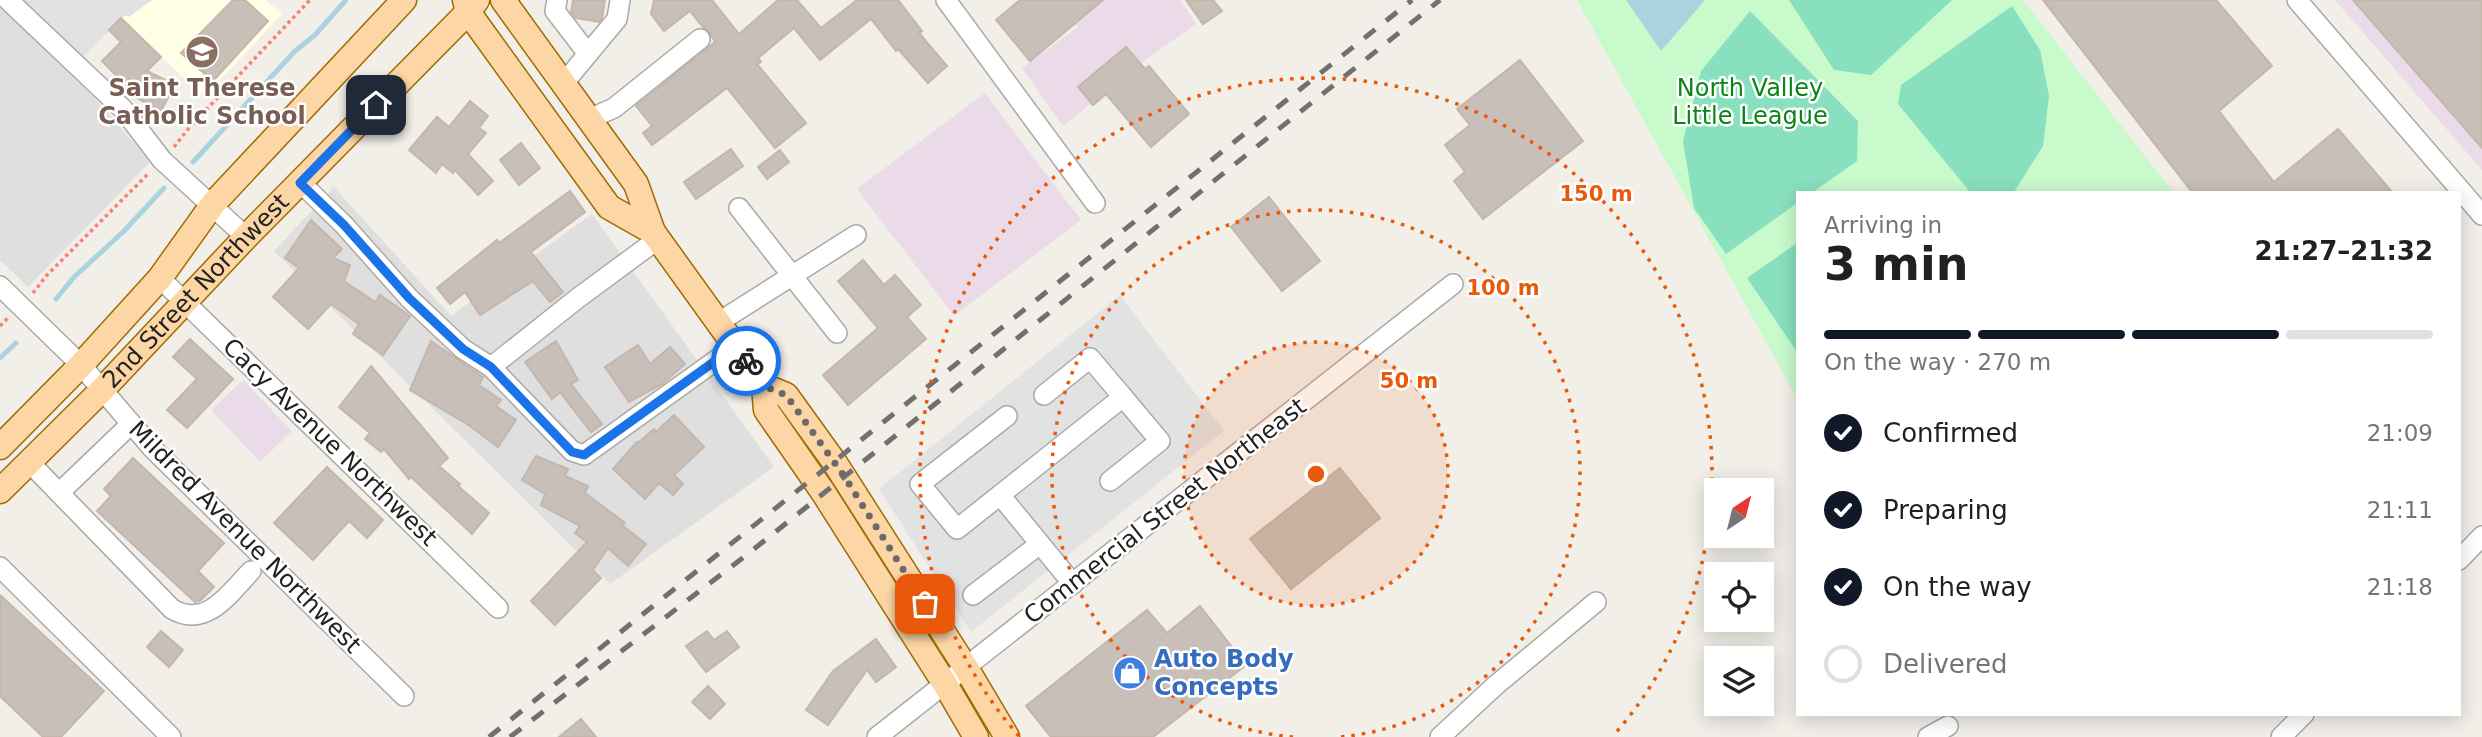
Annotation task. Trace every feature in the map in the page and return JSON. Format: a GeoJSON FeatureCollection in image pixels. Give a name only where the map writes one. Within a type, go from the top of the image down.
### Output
{"type":"FeatureCollection","features":[{"type":"Feature","properties":{"kind":"main road","name":"2nd Street Northwest"},"geometry":{"type":"LineString","coordinates":[[0,447],[81,365],[160,278],[213,204],[404,0]]}},
{"type":"Feature","properties":{"kind":"main road"},"geometry":{"type":"LineString","coordinates":[[503,0],[636,184],[656,235],[764,386],[766,410],[823,492],[976,737]]}},
{"type":"Feature","properties":{"kind":"main road","name":"2nd Street Northwest"},"geometry":{"type":"LineString","coordinates":[[0,491],[102,390],[470,4]]}},
{"type":"Feature","properties":{"kind":"main road"},"geometry":{"type":"LineString","coordinates":[[470,4],[609,207],[656,235]]}},
{"type":"Feature","properties":{"kind":"main road"},"geometry":{"type":"LineString","coordinates":[[764,386],[786,395],[844,476],[1007,737]]}},
{"type":"Feature","properties":{"kind":"street"},"geometry":{"type":"LineString","coordinates":[[8,0],[123,109],[162,160],[246,237]]}},
{"type":"Feature","properties":{"kind":"street"},"geometry":{"type":"LineString","coordinates":[[557,0],[555,11],[588,54]]}},
{"type":"Feature","properties":{"kind":"street"},"geometry":{"type":"LineString","coordinates":[[563,84],[617,19],[620,0]]}},
{"type":"Feature","properties":{"kind":"street"},"geometry":{"type":"LineString","coordinates":[[946,0],[1095,203]]}},
{"type":"Feature","properties":{"kind":"street"},"geometry":{"type":"LineString","coordinates":[[2297,0],[2482,215]]}},
{"type":"Feature","properties":{"kind":"street"},"geometry":{"type":"LineString","coordinates":[[589,119],[614,108],[700,39]]}},
{"type":"Feature","properties":{"kind":"street"},"geometry":{"type":"LineString","coordinates":[[300,183],[344,225],[409,298],[463,349],[491,367],[572,452],[584,455],[736,346]]}},
{"type":"Feature","properties":{"kind":"street"},"geometry":{"type":"LineString","coordinates":[[739,208],[837,333]]}},
{"type":"Feature","properties":{"kind":"street"},"geometry":{"type":"LineString","coordinates":[[491,367],[656,235]]}},
{"type":"Feature","properties":{"kind":"street"},"geometry":{"type":"LineString","coordinates":[[719,322],[856,236]]}},
{"type":"Feature","properties":{"kind":"street","name":"Cacy Avenue Northwest"},"geometry":{"type":"LineString","coordinates":[[160,278],[498,608]]}},
{"type":"Feature","properties":{"kind":"street","name":"Commercial Street Northeast"},"geometry":{"type":"LineString","coordinates":[[877,737],[1453,284]]}},
{"type":"Feature","properties":{"kind":"street","name":"Mildred Avenue Northwest"},"geometry":{"type":"LineString","coordinates":[[0,286],[81,365],[162,459],[404,696]]}},
{"type":"Feature","properties":{"kind":"street"},"geometry":{"type":"LineString","coordinates":[[1044,395],[1090,358],[1160,441],[1110,481]]}},
{"type":"Feature","properties":{"kind":"street"},"geometry":{"type":"LineString","coordinates":[[1007,416],[920,484],[957,529],[1123,397]]}},
{"type":"Feature","properties":{"kind":"street"},"geometry":{"type":"LineString","coordinates":[[59,493],[131,424]]}},
{"type":"Feature","properties":{"kind":"street"},"geometry":{"type":"LineString","coordinates":[[30,463],[172,608],[181,614],[201,614],[217,606],[251,571]]}},
{"type":"Feature","properties":{"kind":"street"},"geometry":{"type":"LineString","coordinates":[[1000,495],[1073,584]]}},
{"type":"Feature","properties":{"kind":"street"},"geometry":{"type":"LineString","coordinates":[[2461,558],[2482,536]]}},
{"type":"Feature","properties":{"kind":"street"},"geometry":{"type":"LineString","coordinates":[[973,595],[1040,544]]}},
{"type":"Feature","properties":{"kind":"street"},"geometry":{"type":"LineString","coordinates":[[0,567],[171,737]]}},
{"type":"Feature","properties":{"kind":"street"},"geometry":{"type":"LineString","coordinates":[[1440,737],[1496,685],[1596,602]]}},
{"type":"Feature","properties":{"kind":"street"},"geometry":{"type":"LineString","coordinates":[[2281,737],[2302,716]]}},
{"type":"Feature","properties":{"kind":"street"},"geometry":{"type":"LineString","coordinates":[[1928,737],[1948,726]]}},
{"type":"Feature","properties":{"kind":"path"},"geometry":{"type":"LineString","coordinates":[[175,146],[310,0]]}},
{"type":"Feature","properties":{"kind":"path"},"geometry":{"type":"LineString","coordinates":[[32,293],[152,170]]}},
{"type":"Feature","properties":{"kind":"path"},"geometry":{"type":"LineString","coordinates":[[0,326],[9,316]]}},
{"type":"Feature","properties":{"kind":"shaded area"},"geometry":{"type":"Polygon","coordinates":[[[21,0],[152,0],[129,17],[125,15],[82,58],[21,0]]]}},
{"type":"Feature","properties":{"kind":"shaded area","name":"Saint Therese Catholic School"},"geometry":{"type":"Polygon","coordinates":[[[42,0],[266,0],[282,14],[204,97],[121,19],[42,0]]]}},
{"type":"Feature","properties":{"kind":"shaded area"},"geometry":{"type":"Polygon","coordinates":[[[1070,0],[1180,0],[1196,24],[1145,60],[1063,126],[1022,68],[1078,27],[1063,5],[1070,0]]]}},
{"type":"Feature","properties":{"kind":"shaded area"},"geometry":{"type":"Polygon","coordinates":[[[2335,0],[2482,0],[2482,170],[2335,0]]]}},
{"type":"Feature","properties":{"kind":"shaded area"},"geometry":{"type":"Polygon","coordinates":[[[0,5],[93,96],[150,162],[28,287],[0,260],[0,5]]]}},
{"type":"Feature","properties":{"kind":"shaded area"},"geometry":{"type":"Polygon","coordinates":[[[985,93],[1081,220],[954,316],[857,189],[985,93]]]}},
{"type":"Feature","properties":{"kind":"shaded area"},"geometry":{"type":"Polygon","coordinates":[[[334,187],[451,316],[592,214],[774,467],[610,584],[274,251],[334,187]]]}},
{"type":"Feature","properties":{"kind":"shaded area"},"geometry":{"type":"Polygon","coordinates":[[[1120,295],[1224,431],[971,632],[879,489],[1120,295]]]}},
{"type":"Feature","properties":{"kind":"shaded area"},"geometry":{"type":"Polygon","coordinates":[[[243,380],[292,431],[260,462],[211,410],[243,380]]]}},
{"type":"Feature","properties":{"kind":"green space","name":"North Valley Little League"},"geometry":{"type":"Polygon","coordinates":[[[1577,0],[2023,0],[2172,191],[1796,191],[1796,396],[1577,0]]]}},
{"type":"Feature","properties":{"kind":"green space"},"geometry":{"type":"Polygon","coordinates":[[[1789,0],[1952,0],[1871,75],[1834,70],[1789,0]]]}},
{"type":"Feature","properties":{"kind":"green space"},"geometry":{"type":"Polygon","coordinates":[[[2012,6],[2040,50],[2049,96],[2043,146],[2015,191],[1969,191],[1898,104],[1901,85],[2012,6]]]}},
{"type":"Feature","properties":{"kind":"green space"},"geometry":{"type":"Polygon","coordinates":[[[1750,11],[1858,121],[1857,161],[1814,191],[1796,191],[1796,204],[1726,254],[1694,208],[1683,141],[1701,71],[1750,11]]]}},
{"type":"Feature","properties":{"kind":"green space"},"geometry":{"type":"Polygon","coordinates":[[[1796,244],[1796,351],[1747,278],[1796,244]]]}},
{"type":"Feature","properties":{"kind":"water"},"geometry":{"type":"Polygon","coordinates":[[[1626,0],[1705,0],[1661,51],[1626,0]]]}},
{"type":"Feature","properties":{"kind":"building"},"geometry":{"type":"Polygon","coordinates":[[[233,0],[245,0],[268,21],[213,81],[181,53],[233,0]]]}},
{"type":"Feature","properties":{"kind":"building"},"geometry":{"type":"Polygon","coordinates":[[[573,0],[605,0],[602,18],[599,22],[576,18],[571,12],[573,0]]]}},
{"type":"Feature","properties":{"kind":"building"},"geometry":{"type":"Polygon","coordinates":[[[654,0],[712,0],[739,34],[778,0],[797,0],[821,28],[857,0],[898,0],[922,31],[919,33],[947,66],[928,83],[898,49],[896,51],[871,19],[820,60],[794,28],[758,58],[761,62],[757,64],[806,123],[775,148],[727,88],[652,145],[643,133],[652,126],[636,106],[715,42],[709,31],[690,11],[664,31],[651,14],[654,0]]]}},
{"type":"Feature","properties":{"kind":"building"},"geometry":{"type":"Polygon","coordinates":[[[1020,0],[1103,0],[1030,61],[996,20],[1020,0]]]}},
{"type":"Feature","properties":{"kind":"building"},"geometry":{"type":"Polygon","coordinates":[[[1186,0],[1213,0],[1222,11],[1203,24],[1186,0]]]}},
{"type":"Feature","properties":{"kind":"building"},"geometry":{"type":"Polygon","coordinates":[[[2043,0],[2216,0],[2272,66],[2219,111],[2274,182],[2338,129],[2391,191],[2191,191],[2043,0]]]}},
{"type":"Feature","properties":{"kind":"building"},"geometry":{"type":"Polygon","coordinates":[[[2353,0],[2482,0],[2482,148],[2353,0]]]}},
{"type":"Feature","properties":{"kind":"building"},"geometry":{"type":"Polygon","coordinates":[[[121,18],[161,57],[147,71],[175,85],[161,111],[135,97],[102,61],[121,42],[109,30],[121,18]]]}},
{"type":"Feature","properties":{"kind":"building"},"geometry":{"type":"Polygon","coordinates":[[[1126,47],[1145,69],[1149,66],[1189,114],[1151,147],[1106,94],[1093,105],[1078,87],[1126,47]]]}},
{"type":"Feature","properties":{"kind":"building"},"geometry":{"type":"Polygon","coordinates":[[[1520,60],[1583,141],[1483,219],[1454,181],[1465,172],[1445,145],[1470,125],[1457,109],[1520,60]]]}},
{"type":"Feature","properties":{"kind":"building"},"geometry":{"type":"Polygon","coordinates":[[[470,101],[488,116],[479,128],[486,133],[468,154],[493,181],[478,195],[455,170],[453,173],[442,164],[436,173],[409,150],[437,117],[449,127],[470,101]]]}},
{"type":"Feature","properties":{"kind":"building"},"geometry":{"type":"Polygon","coordinates":[[[521,143],[540,168],[519,185],[500,160],[521,143]]]}},
{"type":"Feature","properties":{"kind":"building"},"geometry":{"type":"Polygon","coordinates":[[[731,149],[743,166],[696,199],[684,182],[731,149]]]}},
{"type":"Feature","properties":{"kind":"building"},"geometry":{"type":"Polygon","coordinates":[[[780,150],[789,162],[767,179],[758,167],[780,150]]]}},
{"type":"Feature","properties":{"kind":"building"},"geometry":{"type":"Polygon","coordinates":[[[570,191],[585,212],[531,252],[563,292],[550,302],[533,281],[480,315],[465,292],[450,304],[437,288],[497,240],[499,243],[570,191]]]}},
{"type":"Feature","properties":{"kind":"building"},"geometry":{"type":"Polygon","coordinates":[[[1269,197],[1320,261],[1282,291],[1231,227],[1269,197]]]}},
{"type":"Feature","properties":{"kind":"building"},"geometry":{"type":"Polygon","coordinates":[[[311,220],[342,249],[333,258],[350,265],[344,281],[375,302],[380,295],[410,316],[383,355],[353,334],[359,324],[331,304],[308,329],[273,297],[299,268],[285,258],[311,220]]]}},
{"type":"Feature","properties":{"kind":"building"},"geometry":{"type":"Polygon","coordinates":[[[863,260],[884,285],[895,275],[921,305],[907,317],[926,339],[848,405],[823,375],[878,328],[838,281],[863,260]]]}},
{"type":"Feature","properties":{"kind":"building"},"geometry":{"type":"Polygon","coordinates":[[[190,339],[233,379],[187,428],[167,410],[197,379],[173,357],[190,339]]]}},
{"type":"Feature","properties":{"kind":"building"},"geometry":{"type":"Polygon","coordinates":[[[431,341],[483,377],[479,385],[501,400],[496,406],[516,420],[498,447],[470,426],[410,390],[431,341]]]}},
{"type":"Feature","properties":{"kind":"building"},"geometry":{"type":"Polygon","coordinates":[[[556,341],[578,380],[571,384],[602,424],[591,432],[560,392],[552,399],[525,362],[556,341]]]}},
{"type":"Feature","properties":{"kind":"building"},"geometry":{"type":"Polygon","coordinates":[[[638,345],[650,364],[670,347],[685,364],[662,384],[629,402],[605,367],[638,345]]]}},
{"type":"Feature","properties":{"kind":"building"},"geometry":{"type":"Polygon","coordinates":[[[371,366],[448,458],[439,466],[489,513],[472,534],[411,477],[409,479],[384,449],[381,452],[365,439],[370,433],[339,407],[371,366]]]}},
{"type":"Feature","properties":{"kind":"building"},"geometry":{"type":"Polygon","coordinates":[[[674,415],[704,447],[674,475],[683,484],[673,495],[659,483],[645,499],[613,469],[637,442],[654,429],[656,432],[674,415]]]}},
{"type":"Feature","properties":{"kind":"building"},"geometry":{"type":"Polygon","coordinates":[[[536,456],[568,469],[565,476],[588,486],[585,493],[625,523],[623,526],[646,544],[628,566],[608,548],[593,570],[601,578],[555,625],[531,601],[587,542],[575,533],[580,526],[541,505],[545,494],[522,480],[536,456]]]}},
{"type":"Feature","properties":{"kind":"building"},"geometry":{"type":"Polygon","coordinates":[[[133,458],[224,543],[198,571],[214,587],[201,600],[195,602],[97,511],[111,496],[104,489],[133,458]]]}},
{"type":"Feature","properties":{"kind":"building"},"geometry":{"type":"Polygon","coordinates":[[[327,467],[383,520],[367,538],[349,521],[313,560],[274,523],[327,467]]]}},
{"type":"Feature","properties":{"kind":"building"},"geometry":{"type":"Polygon","coordinates":[[[1340,468],[1380,518],[1291,589],[1250,539],[1340,468]]]}},
{"type":"Feature","properties":{"kind":"building"},"geometry":{"type":"Polygon","coordinates":[[[0,595],[104,691],[61,737],[43,737],[0,696],[0,595]]]}},
{"type":"Feature","properties":{"kind":"building"},"geometry":{"type":"Polygon","coordinates":[[[1200,606],[1246,665],[1153,737],[1051,737],[1026,706],[1147,610],[1167,633],[1200,606]]]}},
{"type":"Feature","properties":{"kind":"building"},"geometry":{"type":"Polygon","coordinates":[[[161,631],[183,650],[169,667],[147,647],[161,631]]]}},
{"type":"Feature","properties":{"kind":"building"},"geometry":{"type":"Polygon","coordinates":[[[707,631],[714,640],[727,631],[739,647],[706,672],[686,646],[707,631]]]}},
{"type":"Feature","properties":{"kind":"building"},"geometry":{"type":"Polygon","coordinates":[[[876,639],[896,667],[876,682],[867,670],[828,725],[806,710],[833,671],[876,639]]]}},
{"type":"Feature","properties":{"kind":"building"},"geometry":{"type":"Polygon","coordinates":[[[708,686],[725,704],[710,719],[692,702],[708,686]]]}},
{"type":"Feature","properties":{"kind":"building"},"geometry":{"type":"Polygon","coordinates":[[[581,719],[596,737],[559,737],[581,719]]]}},
{"type":"Feature","properties":{"kind":"waterway"},"geometry":{"type":"LineString","coordinates":[[193,162],[346,0]]}},
{"type":"Feature","properties":{"kind":"waterway"},"geometry":{"type":"LineString","coordinates":[[56,299],[74,277],[123,232],[164,188]]}},
{"type":"Feature","properties":{"kind":"waterway"},"geometry":{"type":"LineString","coordinates":[[0,358],[16,343]]}},
{"type":"Feature","properties":{"kind":"railway"},"geometry":{"type":"LineString","coordinates":[[489,737],[1412,0]]}},
{"type":"Feature","properties":{"kind":"railway"},"geometry":{"type":"LineString","coordinates":[[510,737],[749,553],[1440,0]]}},
{"type":"Feature","properties":{"kind":"way so far"},"geometry":{"type":"LineString","coordinates":[[746,361],[764,386],[786,395],[844,476],[925,604]]}},
{"type":"Feature","properties":{"kind":"place","name":"Saint Therese Catholic School"},"geometry":{"type":"Point","coordinates":[202,52]}},
{"type":"Feature","properties":{"kind":"place","name":"Auto Body Concepts"},"geometry":{"type":"Point","coordinates":[1130,673]}},
{"type":"Feature","properties":{"kind":"route"},"geometry":{"type":"LineString","coordinates":[[376,105],[300,183],[344,225],[409,298],[463,349],[491,367],[572,452],[584,455],[736,346],[746,361]]}}]}
